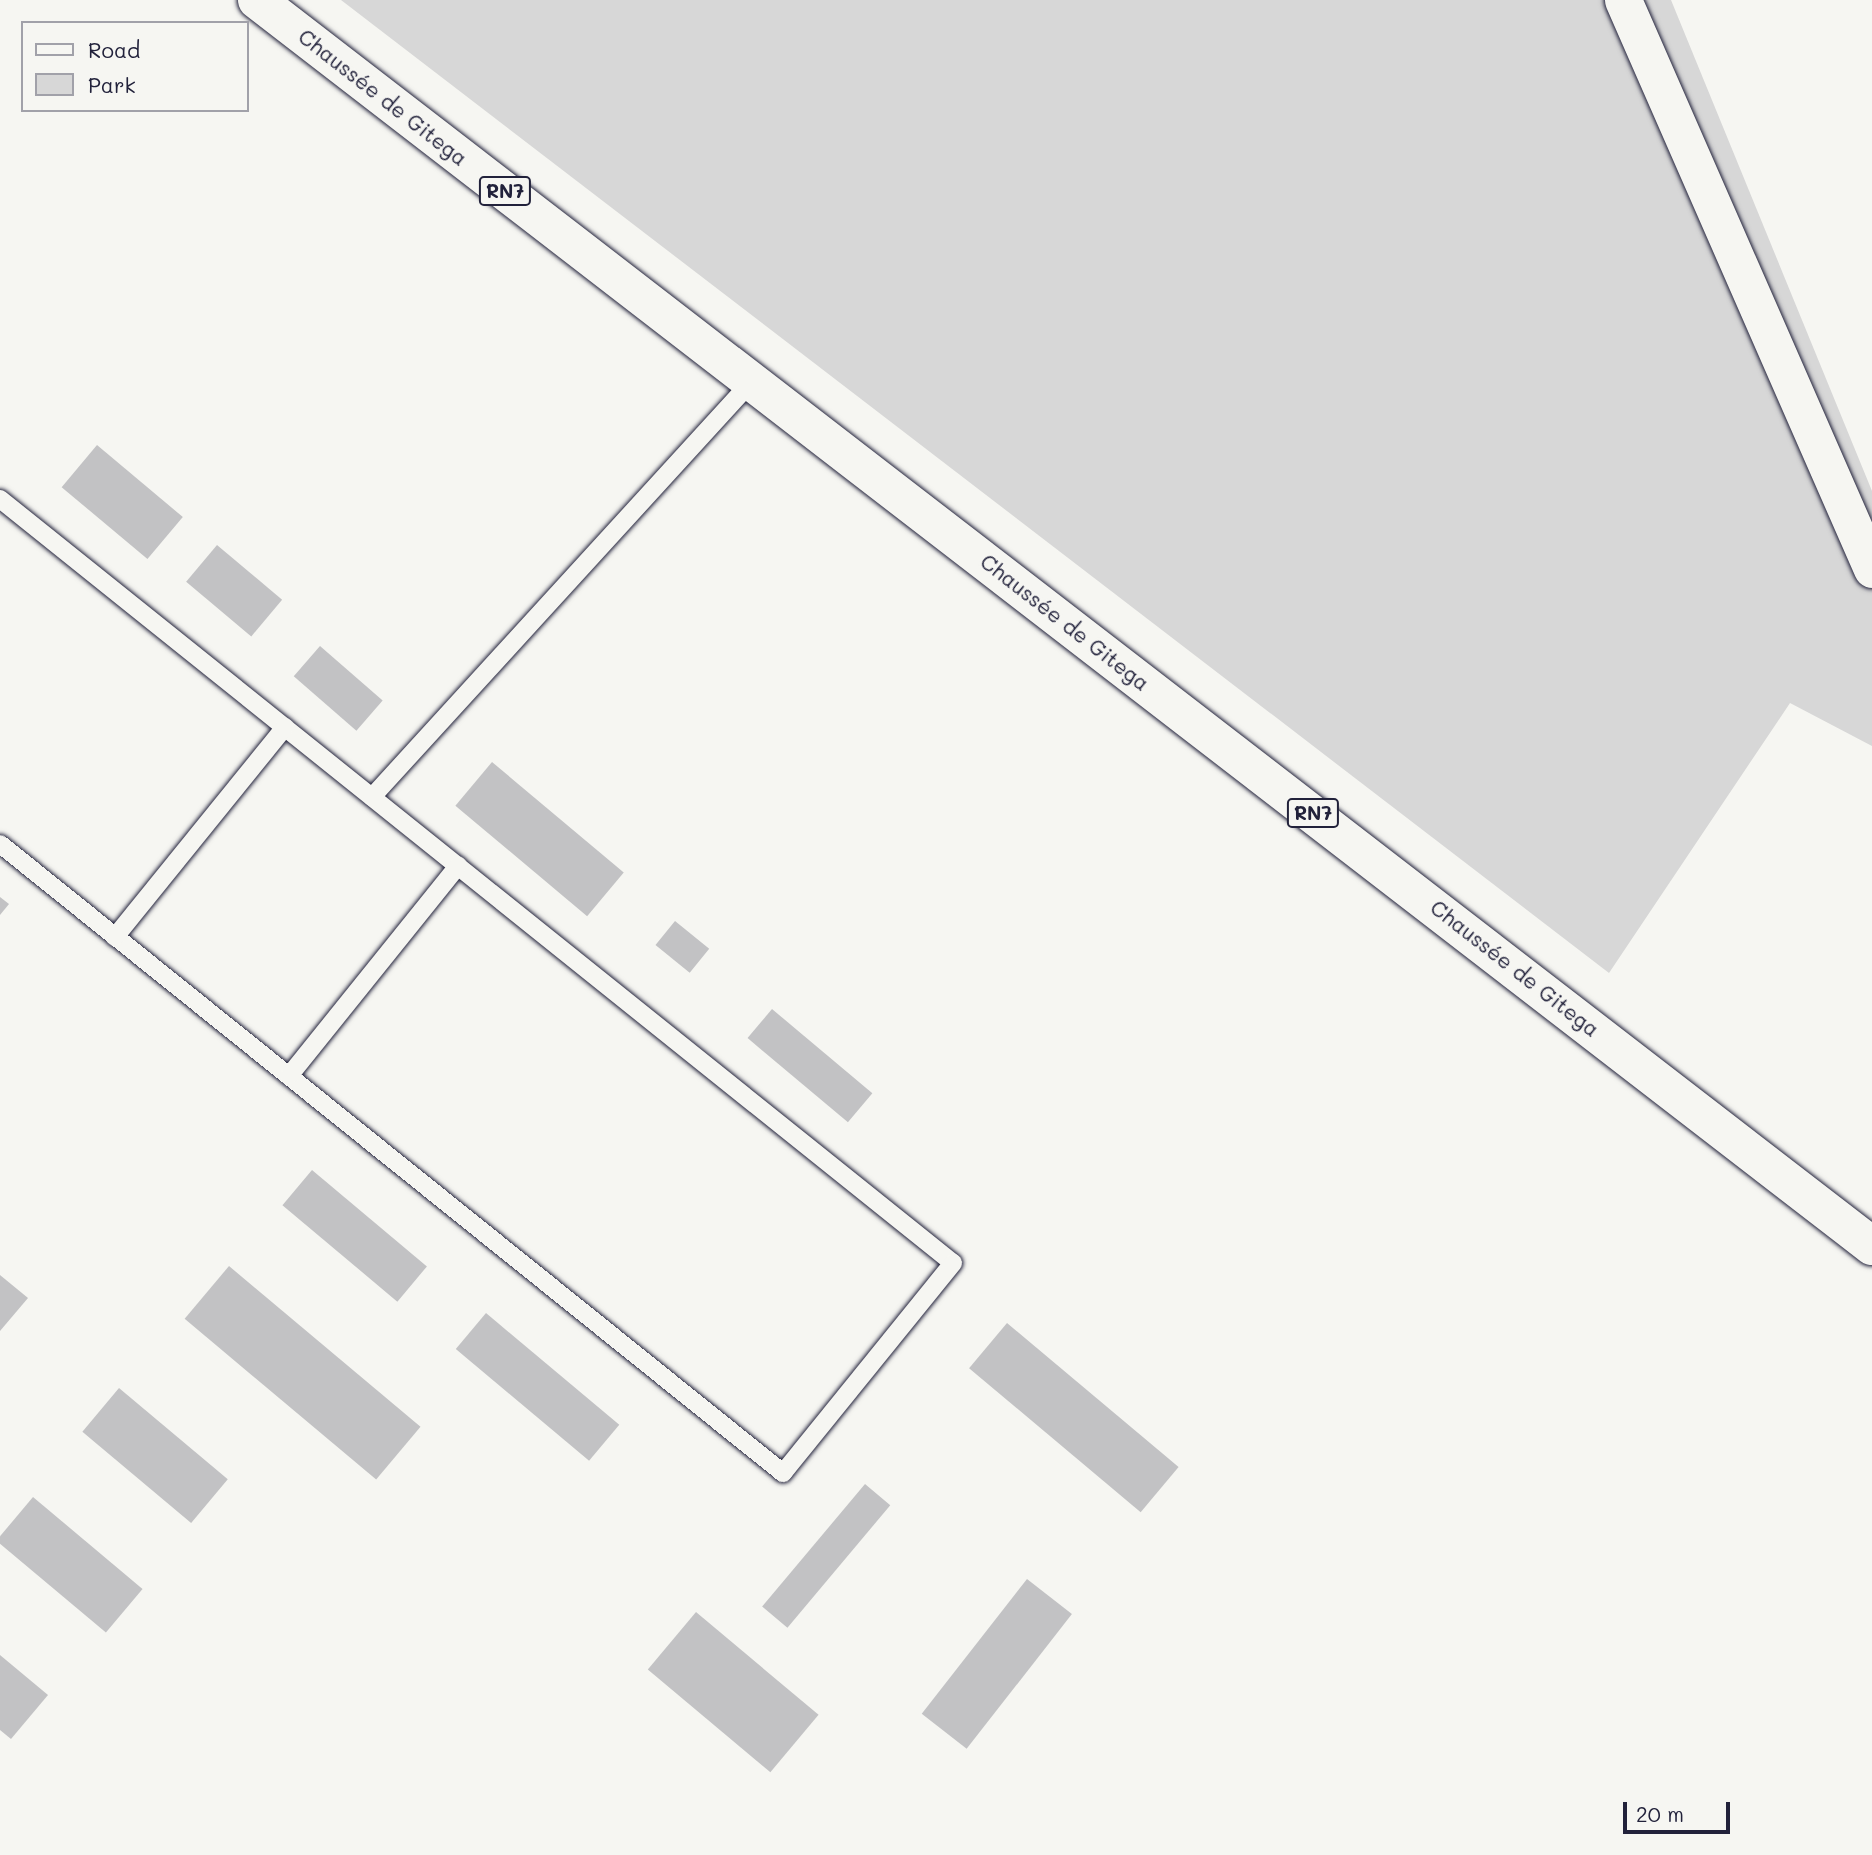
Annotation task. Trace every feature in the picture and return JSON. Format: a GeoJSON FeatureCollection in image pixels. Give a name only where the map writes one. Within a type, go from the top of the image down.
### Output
{"type":"FeatureCollection","features":[{"type":"Feature","properties":{"kind":"main road","name":"Chaussée de Gitega"},"geometry":{"type":"LineString","coordinates":[[257,0],[1872,1246]]}},
{"type":"Feature","properties":{"kind":"street"},"geometry":{"type":"LineString","coordinates":[[1623,0],[1872,569]]}},
{"type":"Feature","properties":{"kind":"lane"},"geometry":{"type":"LineString","coordinates":[[372,797],[752,381]]}},
{"type":"Feature","properties":{"kind":"lane"},"geometry":{"type":"LineString","coordinates":[[0,499],[953,1263],[783,1474],[0,844]]}},
{"type":"Feature","properties":{"kind":"lane"},"geometry":{"type":"LineString","coordinates":[[115,937],[285,727]]}},
{"type":"Feature","properties":{"kind":"lane"},"geometry":{"type":"LineString","coordinates":[[289,1076],[458,866]]}},
{"type":"Feature","properties":{"kind":"green space"},"geometry":{"type":"Polygon","coordinates":[[[341,0],[1671,0],[1872,491],[1872,746],[1790,703],[1609,973],[341,0]]]}},
{"type":"Feature","properties":{"kind":"building"},"geometry":{"type":"Polygon","coordinates":[[[97,445],[183,517],[147,559],[62,487],[97,445]]]}},
{"type":"Feature","properties":{"kind":"building"},"geometry":{"type":"Polygon","coordinates":[[[217,545],[282,600],[251,636],[186,582],[217,545]]]}},
{"type":"Feature","properties":{"kind":"building"},"geometry":{"type":"Polygon","coordinates":[[[320,646],[383,700],[356,731],[294,676],[320,646]]]}},
{"type":"Feature","properties":{"kind":"building"},"geometry":{"type":"Polygon","coordinates":[[[492,762],[624,873],[587,916],[455,806],[492,762]]]}},
{"type":"Feature","properties":{"kind":"building"},"geometry":{"type":"Polygon","coordinates":[[[0,897],[9,904],[0,915],[0,897]]]}},
{"type":"Feature","properties":{"kind":"building"},"geometry":{"type":"Polygon","coordinates":[[[675,921],[709,949],[690,973],[655,945],[675,921]]]}},
{"type":"Feature","properties":{"kind":"building"},"geometry":{"type":"Polygon","coordinates":[[[772,1009],[872,1093],[848,1122],[748,1038],[772,1009]]]}},
{"type":"Feature","properties":{"kind":"building"},"geometry":{"type":"Polygon","coordinates":[[[312,1170],[427,1266],[397,1302],[282,1205],[312,1170]]]}},
{"type":"Feature","properties":{"kind":"building"},"geometry":{"type":"Polygon","coordinates":[[[229,1266],[421,1427],[376,1480],[185,1319],[229,1266]]]}},
{"type":"Feature","properties":{"kind":"building"},"geometry":{"type":"Polygon","coordinates":[[[0,1275],[28,1298],[0,1331],[0,1275]]]}},
{"type":"Feature","properties":{"kind":"building"},"geometry":{"type":"Polygon","coordinates":[[[486,1313],[619,1425],[589,1461],[456,1349],[486,1313]]]}},
{"type":"Feature","properties":{"kind":"building"},"geometry":{"type":"Polygon","coordinates":[[[1007,1323],[1179,1467],[1141,1512],[969,1368],[1007,1323]]]}},
{"type":"Feature","properties":{"kind":"building"},"geometry":{"type":"Polygon","coordinates":[[[119,1388],[228,1479],[191,1523],[82,1432],[119,1388]]]}},
{"type":"Feature","properties":{"kind":"building"},"geometry":{"type":"Polygon","coordinates":[[[865,1484],[890,1505],[787,1628],[762,1607],[865,1484]]]}},
{"type":"Feature","properties":{"kind":"building"},"geometry":{"type":"Polygon","coordinates":[[[33,1497],[143,1589],[106,1633],[0,1544],[0,1536],[33,1497]]]}},
{"type":"Feature","properties":{"kind":"building"},"geometry":{"type":"Polygon","coordinates":[[[1027,1579],[1072,1614],[967,1749],[922,1714],[1027,1579]]]}},
{"type":"Feature","properties":{"kind":"building"},"geometry":{"type":"Polygon","coordinates":[[[696,1612],[819,1715],[770,1772],[648,1669],[696,1612]]]}},
{"type":"Feature","properties":{"kind":"building"},"geometry":{"type":"Polygon","coordinates":[[[0,1655],[48,1695],[11,1739],[0,1730],[0,1655]]]}}]}
